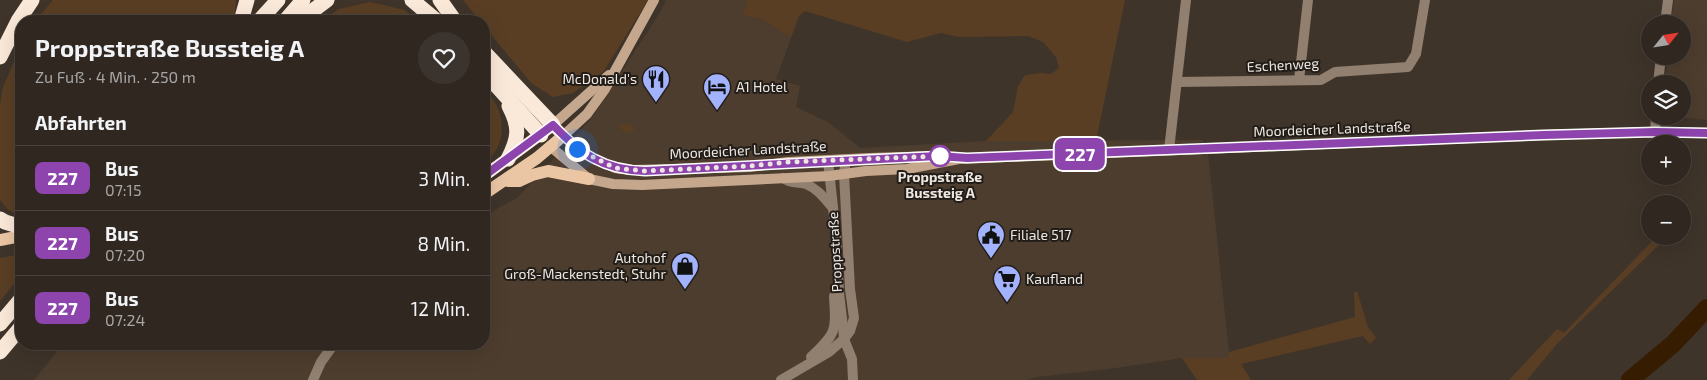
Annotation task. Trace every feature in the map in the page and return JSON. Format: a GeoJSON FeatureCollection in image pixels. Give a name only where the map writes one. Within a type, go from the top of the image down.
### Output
{"type":"FeatureCollection","features":[{"type":"Feature","properties":{"kind":"highway"},"geometry":{"type":"LineString","coordinates":[[22,15],[32,0]]}},
{"type":"Feature","properties":{"kind":"highway"},"geometry":{"type":"LineString","coordinates":[[243,15],[248,0]]}},
{"type":"Feature","properties":{"kind":"highway"},"geometry":{"type":"LineString","coordinates":[[264,15],[278,0]]}},
{"type":"Feature","properties":{"kind":"highway"},"geometry":{"type":"LineString","coordinates":[[290,15],[303,0]]}},
{"type":"Feature","properties":{"kind":"highway"},"geometry":{"type":"LineString","coordinates":[[307,15],[327,0]]}},
{"type":"Feature","properties":{"kind":"highway"},"geometry":{"type":"LineString","coordinates":[[412,0],[430,15]]}},
{"type":"Feature","properties":{"kind":"highway"},"geometry":{"type":"LineString","coordinates":[[440,0],[451,15]]}},
{"type":"Feature","properties":{"kind":"highway"},"geometry":{"type":"LineString","coordinates":[[0,57],[15,27]]}},
{"type":"Feature","properties":{"kind":"highway"},"geometry":{"type":"LineString","coordinates":[[490,58],[558,131]]}},
{"type":"Feature","properties":{"kind":"highway"},"geometry":{"type":"LineString","coordinates":[[490,79],[541,135]]}},
{"type":"Feature","properties":{"kind":"highway"},"geometry":{"type":"LineString","coordinates":[[508,99],[518,132],[508,159]]}},
{"type":"Feature","properties":{"kind":"highway"},"geometry":{"type":"LineString","coordinates":[[0,219],[15,226]]}},
{"type":"Feature","properties":{"kind":"highway"},"geometry":{"type":"LineString","coordinates":[[0,324],[15,306]]}},
{"type":"Feature","properties":{"kind":"highway"},"geometry":{"type":"LineString","coordinates":[[0,352],[15,334]]}},
{"type":"Feature","properties":{"kind":"main road"},"geometry":{"type":"LineString","coordinates":[[490,190],[506,181],[551,147],[558,131],[616,70],[654,0]]}},
{"type":"Feature","properties":{"kind":"main road"},"geometry":{"type":"LineString","coordinates":[[490,172],[541,135],[558,131]]}},
{"type":"Feature","properties":{"kind":"main road","name":"Moordeicher Landstraße"},"geometry":{"type":"LineString","coordinates":[[558,131],[585,154],[615,168],[633,170],[938,156],[959,159]]}},
{"type":"Feature","properties":{"kind":"main road","name":"Moordeicher Landstraße"},"geometry":{"type":"LineString","coordinates":[[541,135],[551,147],[589,179],[613,184],[642,185],[829,176],[907,168],[959,159],[1655,132],[1707,133]]}},
{"type":"Feature","properties":{"kind":"main road"},"geometry":{"type":"LineString","coordinates":[[506,181],[519,181],[548,171],[589,179]]}},
{"type":"Feature","properties":{"kind":"main road"},"geometry":{"type":"LineString","coordinates":[[0,240],[15,237]]}},
{"type":"Feature","properties":{"kind":"street"},"geometry":{"type":"LineString","coordinates":[[1170,150],[1186,0]]}},
{"type":"Feature","properties":{"kind":"street"},"geometry":{"type":"LineString","coordinates":[[1299,80],[1308,0]]}},
{"type":"Feature","properties":{"kind":"street","name":"Eschenweg"},"geometry":{"type":"LineString","coordinates":[[1177,82],[1321,80],[1335,72],[1408,67],[1416,54],[1425,0]]}},
{"type":"Feature","properties":{"kind":"street"},"geometry":{"type":"LineString","coordinates":[[1666,15],[1668,0]]}},
{"type":"Feature","properties":{"kind":"street"},"geometry":{"type":"LineString","coordinates":[[1655,125],[1655,132]]}},
{"type":"Feature","properties":{"kind":"street","name":"Proppstraße"},"geometry":{"type":"LineString","coordinates":[[781,380],[829,352],[850,331],[854,318],[850,289],[844,174],[846,160]]}},
{"type":"Feature","properties":{"kind":"street","name":"Proppstraße"},"geometry":{"type":"LineString","coordinates":[[828,161],[844,339],[852,359],[853,380]]}},
{"type":"Feature","properties":{"kind":"street","name":"Proppstraße"},"geometry":{"type":"LineString","coordinates":[[782,178],[789,183],[805,184],[819,192],[833,208]]}},
{"type":"Feature","properties":{"kind":"street","name":"Proppstraße"},"geometry":{"type":"LineString","coordinates":[[799,368],[832,336],[835,324],[833,283],[838,279]]}},
{"type":"Feature","properties":{"kind":"street"},"geometry":{"type":"LineString","coordinates":[[832,336],[844,339]]}},
{"type":"Feature","properties":{"kind":"street"},"geometry":{"type":"LineString","coordinates":[[313,380],[321,362],[330,350]]}},
{"type":"Feature","properties":{"kind":"shaded area"},"geometry":{"type":"Polygon","coordinates":[[[53,0],[236,0],[233,15],[40,15],[53,0]]]}},
{"type":"Feature","properties":{"kind":"shaded area"},"geometry":{"type":"Polygon","coordinates":[[[463,0],[648,0],[604,71],[573,93],[553,97],[531,83],[490,33],[490,15],[475,15],[463,0]]]}},
{"type":"Feature","properties":{"kind":"shaded area"},"geometry":{"type":"Polygon","coordinates":[[[666,0],[748,0],[742,15],[762,19],[791,38],[776,79],[800,86],[796,107],[828,122],[860,148],[986,141],[1203,140],[1208,153],[1229,352],[1227,358],[1182,358],[1036,377],[1028,380],[34,380],[58,350],[490,350],[490,213],[517,198],[591,119],[661,11],[666,0]]]}},
{"type":"Feature","properties":{"kind":"shaded area"},"geometry":{"type":"Polygon","coordinates":[[[748,0],[1125,0],[1096,141],[986,141],[1013,112],[1018,86],[1025,75],[1051,74],[1059,68],[1056,57],[1043,42],[1028,36],[959,37],[941,33],[907,42],[805,11],[799,16],[791,38],[762,19],[742,15],[748,0]]]}},
{"type":"Feature","properties":{"kind":"shaded area"},"geometry":{"type":"Polygon","coordinates":[[[1674,0],[1707,0],[1707,120],[1691,118],[1691,75],[1666,75],[1667,65],[1691,65],[1691,15],[1672,15],[1674,0]]]}},
{"type":"Feature","properties":{"kind":"shaded area"},"geometry":{"type":"Polygon","coordinates":[[[370,2],[405,10],[410,15],[330,15],[339,9],[370,2]]]}},
{"type":"Feature","properties":{"kind":"shaded area"},"geometry":{"type":"Polygon","coordinates":[[[15,60],[15,213],[8,210],[0,200],[0,104],[3,87],[15,60]]]}},
{"type":"Feature","properties":{"kind":"shaded area"},"geometry":{"type":"Polygon","coordinates":[[[490,95],[500,114],[502,130],[499,145],[490,157],[490,95]]]}},
{"type":"Feature","properties":{"kind":"shaded area"},"geometry":{"type":"Polygon","coordinates":[[[630,123],[635,128],[633,132],[627,133],[619,128],[621,125],[630,123]]]}},
{"type":"Feature","properties":{"kind":"shaded area"},"geometry":{"type":"Polygon","coordinates":[[[1648,245],[1659,245],[1557,344],[1527,380],[1509,380],[1557,329],[1564,333],[1648,245]]]}},
{"type":"Feature","properties":{"kind":"shaded area"},"geometry":{"type":"Polygon","coordinates":[[[15,255],[15,282],[0,301],[0,258],[15,255]]]}},
{"type":"Feature","properties":{"kind":"shaded area"},"geometry":{"type":"Polygon","coordinates":[[[1357,291],[1368,327],[1376,338],[1370,344],[1363,336],[1241,364],[1251,380],[1197,380],[1182,358],[1227,358],[1229,352],[1355,317],[1354,293],[1357,291]]]}},
{"type":"Feature","properties":{"kind":"waterway"},"geometry":{"type":"LineString","coordinates":[[1630,380],[1673,344],[1707,308]]}},
{"type":"Feature","properties":{"kind":"bus line","name":"227"},"geometry":{"type":"LineString","coordinates":[[490,172],[553,125],[577,149],[585,154],[615,168],[645,171],[870,158],[938,156],[959,159],[1544,135],[1655,132],[1707,133]]}},
{"type":"Feature","properties":{"kind":"place","name":"McDonald's"},"geometry":{"type":"Point","coordinates":[656,103]}},
{"type":"Feature","properties":{"kind":"place","name":"A1 Hotel"},"geometry":{"type":"Point","coordinates":[717,111]}},
{"type":"Feature","properties":{"kind":"place","name":"Proppstraße Bussteig A"},"geometry":{"type":"Point","coordinates":[940,156]}},
{"type":"Feature","properties":{"kind":"place","name":"Filiale 517"},"geometry":{"type":"Point","coordinates":[991,259]}},
{"type":"Feature","properties":{"kind":"place","name":"Autohof Groß-Mackenstedt, Stuhr"},"geometry":{"type":"Point","coordinates":[685,290]}},
{"type":"Feature","properties":{"kind":"place","name":"Kaufland"},"geometry":{"type":"Point","coordinates":[1007,303]}},
{"type":"Feature","properties":{"kind":"route"},"geometry":{"type":"LineString","coordinates":[[577,149],[615,168],[645,171],[750,166],[788,162],[940,156]]}}]}
